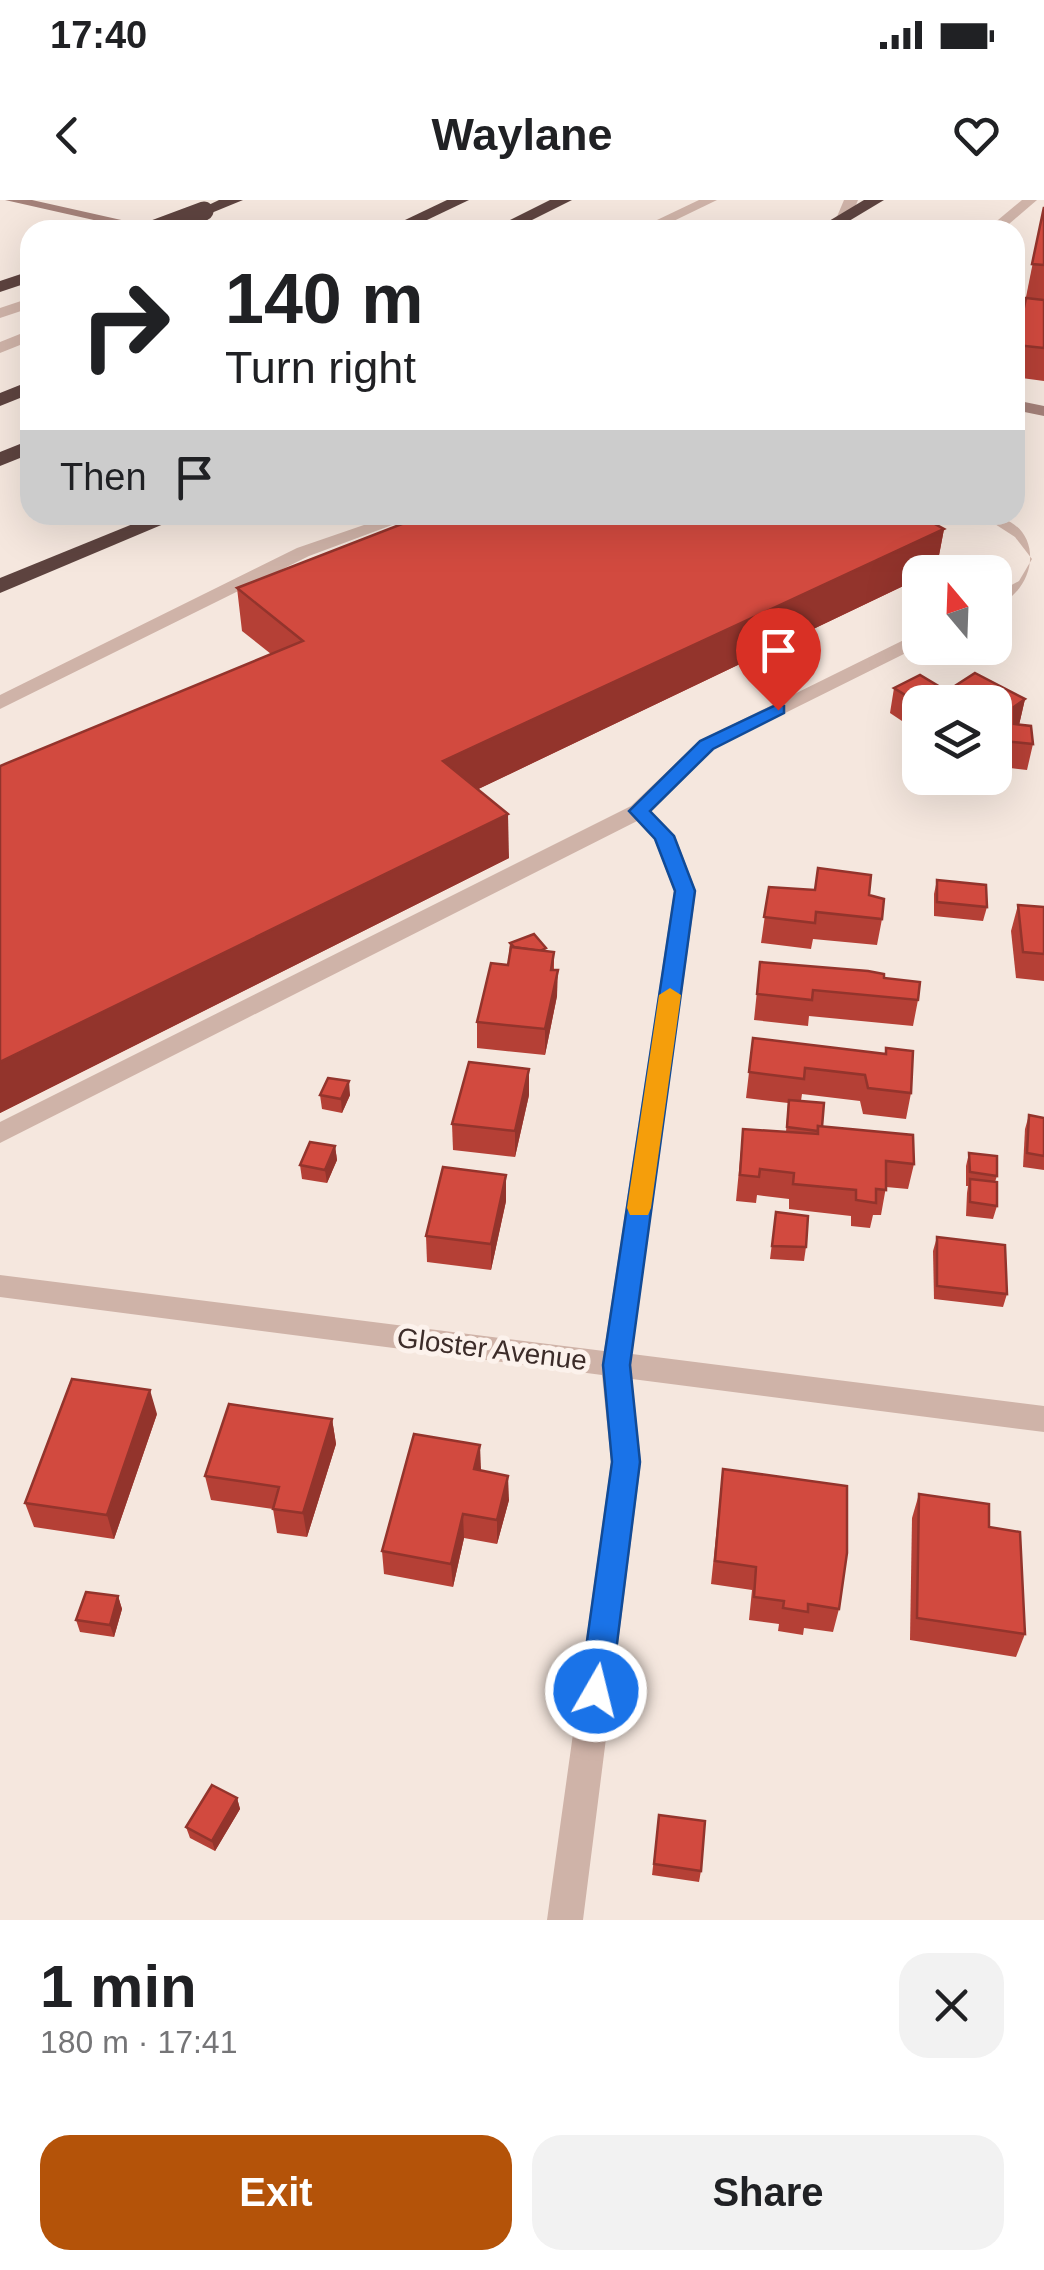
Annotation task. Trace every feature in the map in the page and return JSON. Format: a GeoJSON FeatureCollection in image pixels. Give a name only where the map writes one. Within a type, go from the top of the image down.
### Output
{"type":"FeatureCollection","features":[{"type":"Feature","properties":{"kind":"highway"},"geometry":{"type":"LineString","coordinates":[[183,220],[235,200]]}},
{"type":"Feature","properties":{"kind":"highway"},"geometry":{"type":"LineString","coordinates":[[415,220],[460,200]]}},
{"type":"Feature","properties":{"kind":"highway"},"geometry":{"type":"LineString","coordinates":[[520,220],[564,200]]}},
{"type":"Feature","properties":{"kind":"highway"},"geometry":{"type":"LineString","coordinates":[[843,219],[876,200]]}},
{"type":"Feature","properties":{"kind":"highway"},"geometry":{"type":"LineString","coordinates":[[0,586],[149,525]]}},
{"type":"Feature","properties":{"kind":"street"},"geometry":{"type":"LineString","coordinates":[[12,200],[108,220]]}},
{"type":"Feature","properties":{"kind":"street"},"geometry":{"type":"LineString","coordinates":[[665,220],[710,200]]}},
{"type":"Feature","properties":{"kind":"street"},"geometry":{"type":"LineString","coordinates":[[843,219],[851,200]]}},
{"type":"Feature","properties":{"kind":"street"},"geometry":{"type":"LineString","coordinates":[[1005,220],[1030,200]]}},
{"type":"Feature","properties":{"kind":"street"},"geometry":{"type":"LineString","coordinates":[[0,703],[304,552],[381,525]]}},
{"type":"Feature","properties":{"kind":"street"},"geometry":{"type":"LineString","coordinates":[[1007,525],[1021,533],[1041,559],[1026,585],[1012,592]]}},
{"type":"Feature","properties":{"kind":"street"},"geometry":{"type":"LineString","coordinates":[[0,1132],[639,811],[706,745],[902,647]]}},
{"type":"Feature","properties":{"kind":"street"},"geometry":{"type":"LineString","coordinates":[[565,1920],[626,1462],[616,1365],[685,891],[664,836],[639,811]]}},
{"type":"Feature","properties":{"kind":"street","name":"Gloster Avenue"},"geometry":{"type":"LineString","coordinates":[[0,1286],[1044,1419]]}},
{"type":"Feature","properties":{"kind":"building"},"geometry":{"type":"Polygon","coordinates":[[[1044,207],[1044,265],[1032,264],[1044,207]]]}},
{"type":"Feature","properties":{"kind":"building"},"geometry":{"type":"Polygon","coordinates":[[[1026,298],[1044,300],[1044,348],[1025,346],[1026,298]]]}},
{"type":"Feature","properties":{"kind":"building"},"geometry":{"type":"Polygon","coordinates":[[[399,525],[937,525],[944,529],[443,761],[508,814],[0,1062],[0,766],[303,641],[237,588],[399,525]]]}},
{"type":"Feature","properties":{"kind":"building"},"geometry":{"type":"Polygon","coordinates":[[[975,673],[998,685],[956,685],[975,673]]]}},
{"type":"Feature","properties":{"kind":"building"},"geometry":{"type":"Polygon","coordinates":[[[920,675],[937,685],[902,685],[902,693],[894,688],[920,675]]]}},
{"type":"Feature","properties":{"kind":"building"},"geometry":{"type":"Polygon","coordinates":[[[1012,692],[1025,699],[1014,707],[1014,724],[1031,726],[1033,744],[1012,742],[1012,692]]]}},
{"type":"Feature","properties":{"kind":"building"},"geometry":{"type":"Polygon","coordinates":[[[818,868],[871,875],[869,895],[884,899],[882,919],[816,912],[815,923],[764,917],[769,887],[815,890],[818,868]]]}},
{"type":"Feature","properties":{"kind":"building"},"geometry":{"type":"Polygon","coordinates":[[[937,880],[986,885],[987,907],[937,902],[937,880]]]}},
{"type":"Feature","properties":{"kind":"building"},"geometry":{"type":"Polygon","coordinates":[[[1018,905],[1044,907],[1044,954],[1023,952],[1018,905]]]}},
{"type":"Feature","properties":{"kind":"building"},"geometry":{"type":"Polygon","coordinates":[[[534,934],[546,948],[540,951],[510,943],[534,934]]]}},
{"type":"Feature","properties":{"kind":"building"},"geometry":{"type":"Polygon","coordinates":[[[511,947],[554,952],[551,970],[558,970],[545,1029],[477,1022],[491,963],[508,965],[511,947]]]}},
{"type":"Feature","properties":{"kind":"building"},"geometry":{"type":"Polygon","coordinates":[[[760,962],[868,971],[884,974],[884,978],[920,982],[918,1000],[813,990],[812,1000],[757,994],[760,962]]]}},
{"type":"Feature","properties":{"kind":"building"},"geometry":{"type":"Polygon","coordinates":[[[753,1038],[886,1054],[886,1048],[913,1051],[911,1093],[868,1088],[865,1075],[805,1068],[804,1079],[749,1072],[753,1038]]]}},
{"type":"Feature","properties":{"kind":"building"},"geometry":{"type":"Polygon","coordinates":[[[469,1062],[529,1069],[515,1131],[452,1124],[469,1062]]]}},
{"type":"Feature","properties":{"kind":"building"},"geometry":{"type":"Polygon","coordinates":[[[328,1078],[349,1081],[341,1099],[320,1095],[328,1078]]]}},
{"type":"Feature","properties":{"kind":"building"},"geometry":{"type":"Polygon","coordinates":[[[789,1100],[824,1103],[822,1127],[818,1126],[818,1131],[787,1127],[789,1100]]]}},
{"type":"Feature","properties":{"kind":"building"},"geometry":{"type":"Polygon","coordinates":[[[1029,1115],[1044,1118],[1044,1156],[1027,1153],[1029,1115]]]}},
{"type":"Feature","properties":{"kind":"building"},"geometry":{"type":"Polygon","coordinates":[[[818,1126],[913,1135],[914,1164],[886,1161],[886,1190],[876,1189],[876,1203],[856,1200],[856,1190],[793,1184],[794,1173],[760,1169],[759,1177],[740,1175],[743,1129],[818,1134],[818,1126]]]}},
{"type":"Feature","properties":{"kind":"building"},"geometry":{"type":"Polygon","coordinates":[[[310,1142],[335,1146],[325,1170],[300,1165],[310,1142]]]}},
{"type":"Feature","properties":{"kind":"building"},"geometry":{"type":"Polygon","coordinates":[[[969,1153],[997,1156],[997,1176],[970,1172],[969,1153]]]}},
{"type":"Feature","properties":{"kind":"building"},"geometry":{"type":"Polygon","coordinates":[[[443,1167],[506,1175],[491,1244],[426,1236],[443,1167]]]}},
{"type":"Feature","properties":{"kind":"building"},"geometry":{"type":"Polygon","coordinates":[[[970,1179],[997,1182],[997,1206],[970,1202],[970,1179]]]}},
{"type":"Feature","properties":{"kind":"building"},"geometry":{"type":"Polygon","coordinates":[[[776,1212],[808,1216],[806,1247],[772,1246],[776,1212]]]}},
{"type":"Feature","properties":{"kind":"building"},"geometry":{"type":"Polygon","coordinates":[[[937,1237],[1005,1245],[1007,1294],[937,1286],[937,1237]]]}},
{"type":"Feature","properties":{"kind":"building"},"geometry":{"type":"Polygon","coordinates":[[[72,1379],[150,1390],[107,1515],[25,1503],[72,1379]]]}},
{"type":"Feature","properties":{"kind":"building"},"geometry":{"type":"Polygon","coordinates":[[[229,1404],[332,1419],[303,1513],[273,1509],[279,1487],[205,1476],[229,1404]]]}},
{"type":"Feature","properties":{"kind":"building"},"geometry":{"type":"Polygon","coordinates":[[[414,1434],[480,1445],[474,1469],[508,1476],[497,1520],[463,1514],[451,1564],[382,1551],[414,1434]]]}},
{"type":"Feature","properties":{"kind":"building"},"geometry":{"type":"Polygon","coordinates":[[[723,1469],[847,1486],[847,1553],[839,1609],[808,1604],[808,1612],[783,1608],[784,1601],[754,1597],[756,1567],[715,1561],[723,1469]]]}},
{"type":"Feature","properties":{"kind":"building"},"geometry":{"type":"Polygon","coordinates":[[[919,1494],[989,1504],[989,1527],[1020,1532],[1025,1634],[917,1618],[919,1494]]]}},
{"type":"Feature","properties":{"kind":"building"},"geometry":{"type":"Polygon","coordinates":[[[86,1592],[118,1596],[110,1625],[76,1620],[86,1592]]]}},
{"type":"Feature","properties":{"kind":"building"},"geometry":{"type":"Polygon","coordinates":[[[212,1785],[237,1798],[212,1841],[186,1827],[212,1785]]]}},
{"type":"Feature","properties":{"kind":"building"},"geometry":{"type":"Polygon","coordinates":[[[659,1815],[705,1821],[701,1871],[654,1864],[659,1815]]]}},
{"type":"Feature","properties":{"kind":"slow traffic"},"geometry":{"type":"LineString","coordinates":[[639,1208],[670,995]]}},
{"type":"Feature","properties":{"kind":"route"},"geometry":{"type":"LineString","coordinates":[[596,1691],[626,1462],[616,1365],[685,891],[664,836],[639,811],[706,745],[778,710]]}}]}
